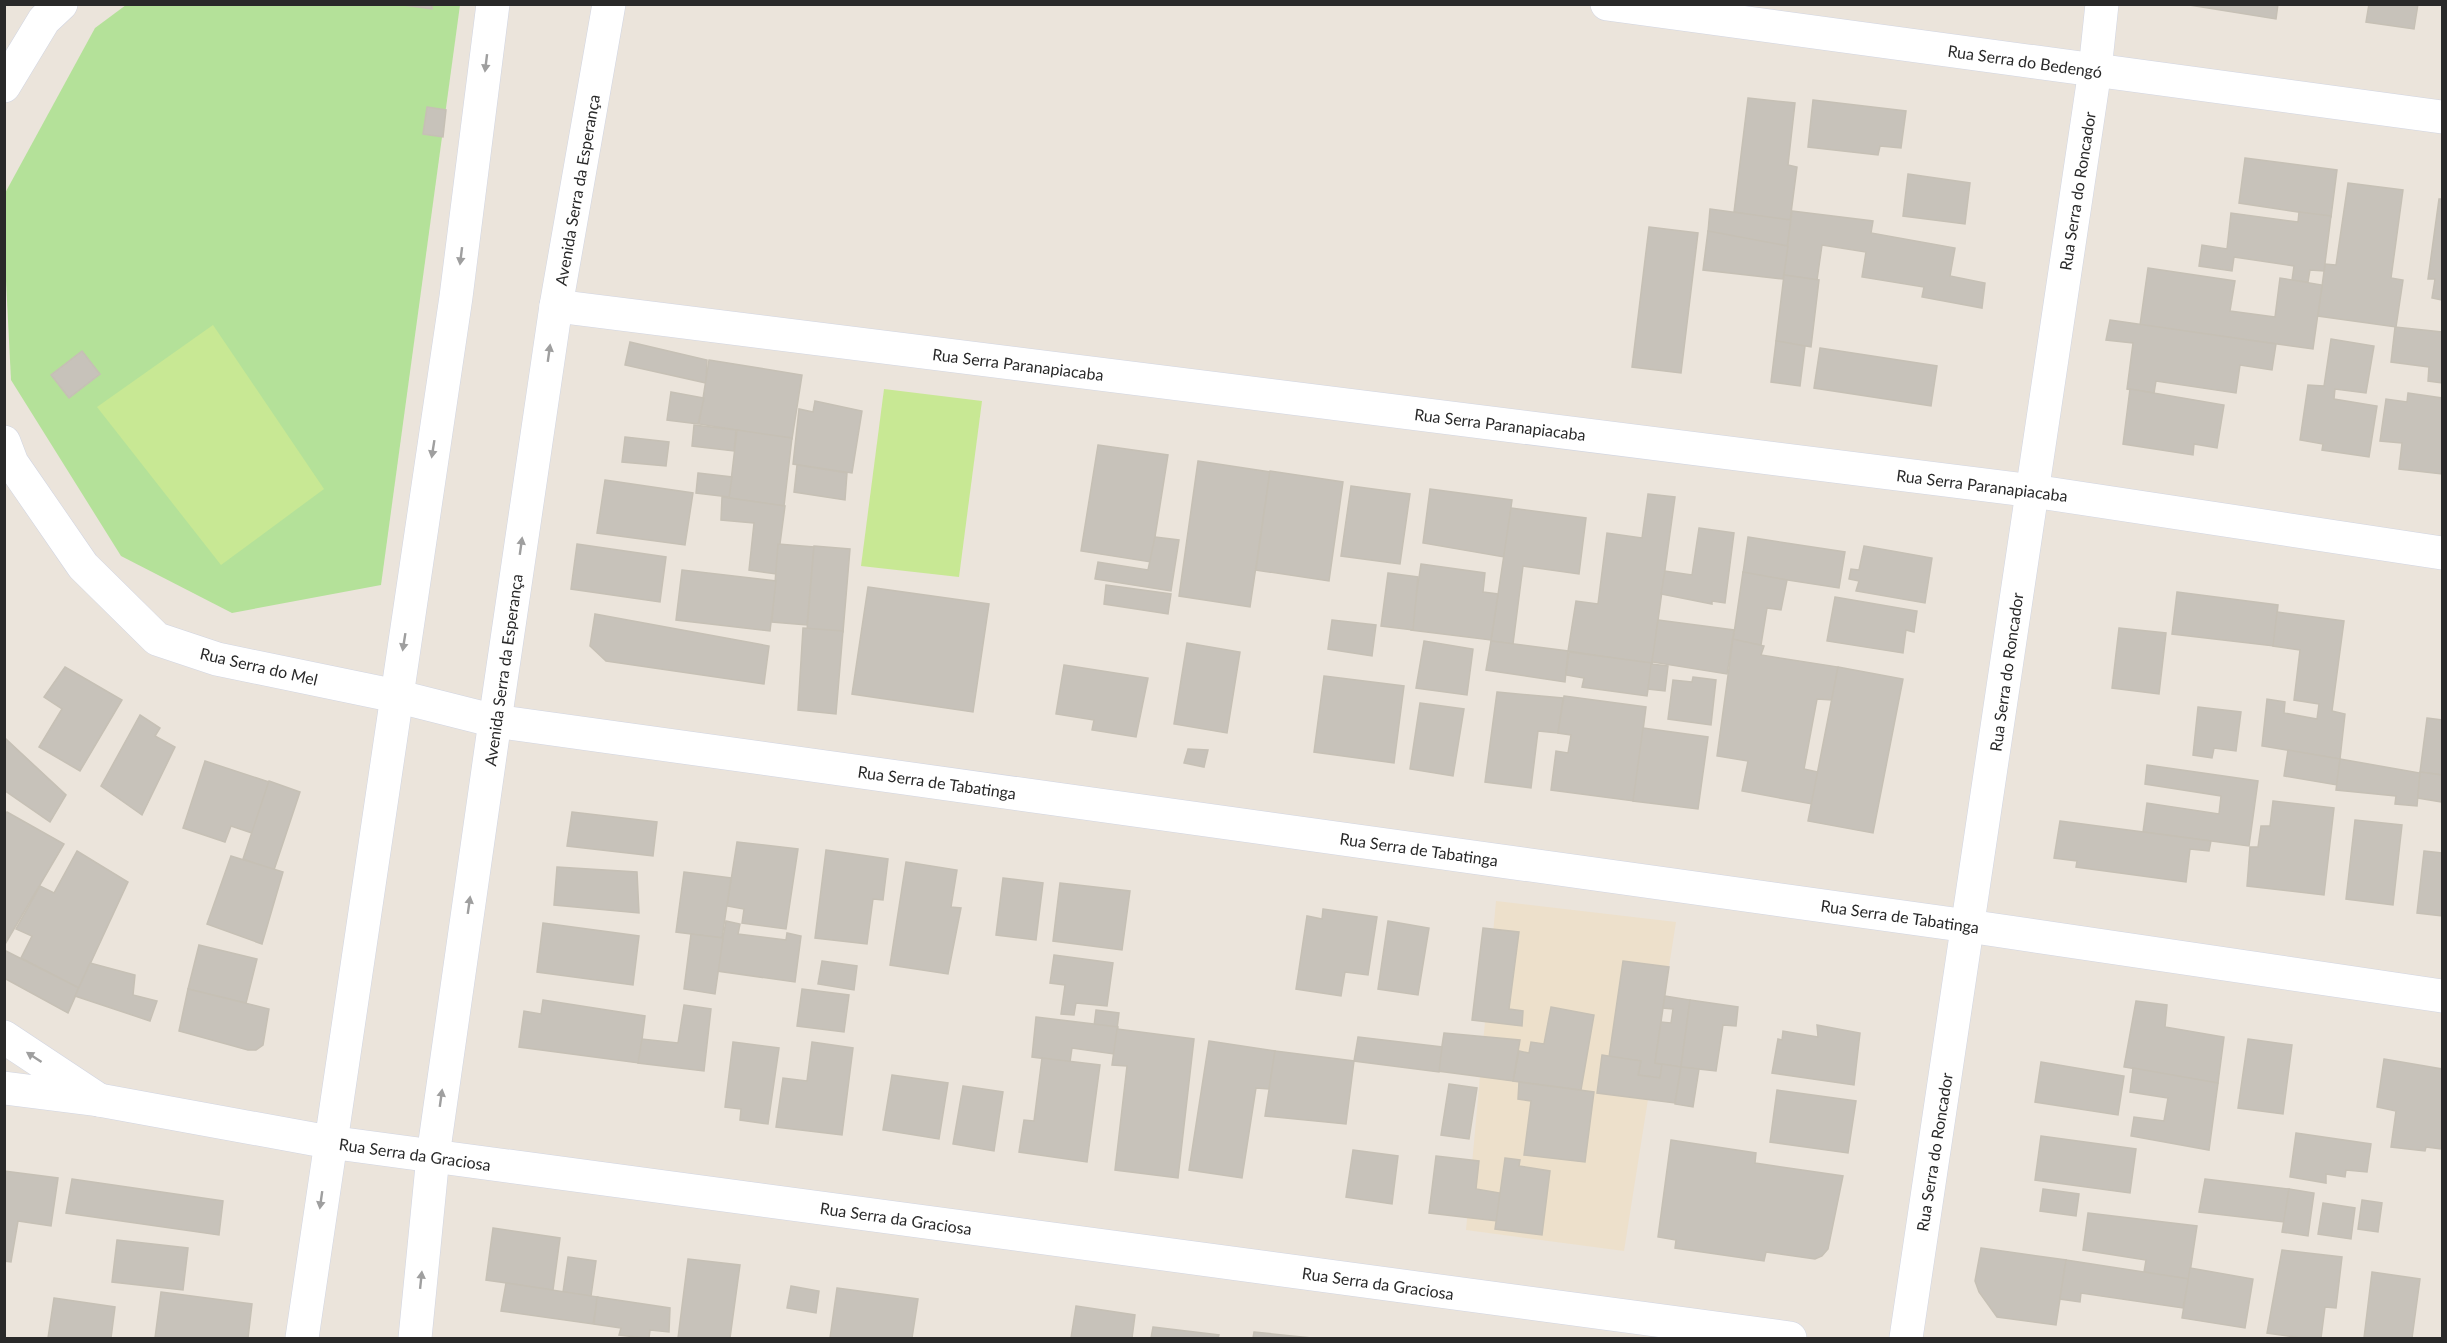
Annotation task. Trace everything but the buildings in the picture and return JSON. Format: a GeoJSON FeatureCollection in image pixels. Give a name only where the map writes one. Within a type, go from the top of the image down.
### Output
{"type":"FeatureCollection","features":[{"type":"Feature","properties":{"kind":"street"},"geometry":{"type":"LineString","coordinates":[[4,86],[44,20],[61,4]]}},
{"type":"Feature","properties":{"kind":"street"},"geometry":{"type":"LineString","coordinates":[[302,1338],[329,1142],[456,297],[493,4]]}},
{"type":"Feature","properties":{"kind":"street","name":"Avenida Serra da Esperança"},"geometry":{"type":"LineString","coordinates":[[415,1338],[432,1156],[495,721],[556,306],[609,4]]}},
{"type":"Feature","properties":{"kind":"street","name":"Rua Serra do Bedengó"},"geometry":{"type":"LineString","coordinates":[[1607,4],[2442,117]]}},
{"type":"Feature","properties":{"kind":"street","name":"Rua Serra do Roncador"},"geometry":{"type":"LineString","coordinates":[[1906,1338],[2096,70],[2102,4]]}},
{"type":"Feature","properties":{"kind":"street","name":"Rua Serra Paranapiacaba"},"geometry":{"type":"LineString","coordinates":[[556,306],[2032,491],[2442,553]]}},
{"type":"Feature","properties":{"kind":"street","name":"Rua Serra do Mel"},"geometry":{"type":"LineString","coordinates":[[4,441],[12,463],[83,566],[157,639],[218,659],[396,696]]}},
{"type":"Feature","properties":{"kind":"street","name":"Rua Serra de Tabatinga"},"geometry":{"type":"LineString","coordinates":[[396,696],[495,721],[1968,926],[2442,996]]}},
{"type":"Feature","properties":{"kind":"street"},"geometry":{"type":"LineString","coordinates":[[4,1037],[99,1100]]}},
{"type":"Feature","properties":{"kind":"street","name":"Rua Serra da Graciosa"},"geometry":{"type":"LineString","coordinates":[[4,1088],[99,1100],[329,1142],[1790,1338]]}},
{"type":"Feature","properties":{"kind":"shaded area"},"geometry":{"type":"Polygon","coordinates":[[[1496,901],[1676,922],[1624,1251],[1466,1230],[1496,901]]]}},
{"type":"Feature","properties":{"kind":"green space"},"geometry":{"type":"Polygon","coordinates":[[[126,5],[460,5],[381,585],[232,613],[121,556],[11,380],[4,195],[95,28],[126,5]]]}},
{"type":"Feature","properties":{"kind":"green space"},"geometry":{"type":"Polygon","coordinates":[[[213,325],[324,489],[221,565],[97,407],[213,325]]]}},
{"type":"Feature","properties":{"kind":"green space"},"geometry":{"type":"Polygon","coordinates":[[[884,389],[982,401],[959,577],[861,566],[884,389]]]}}]}
